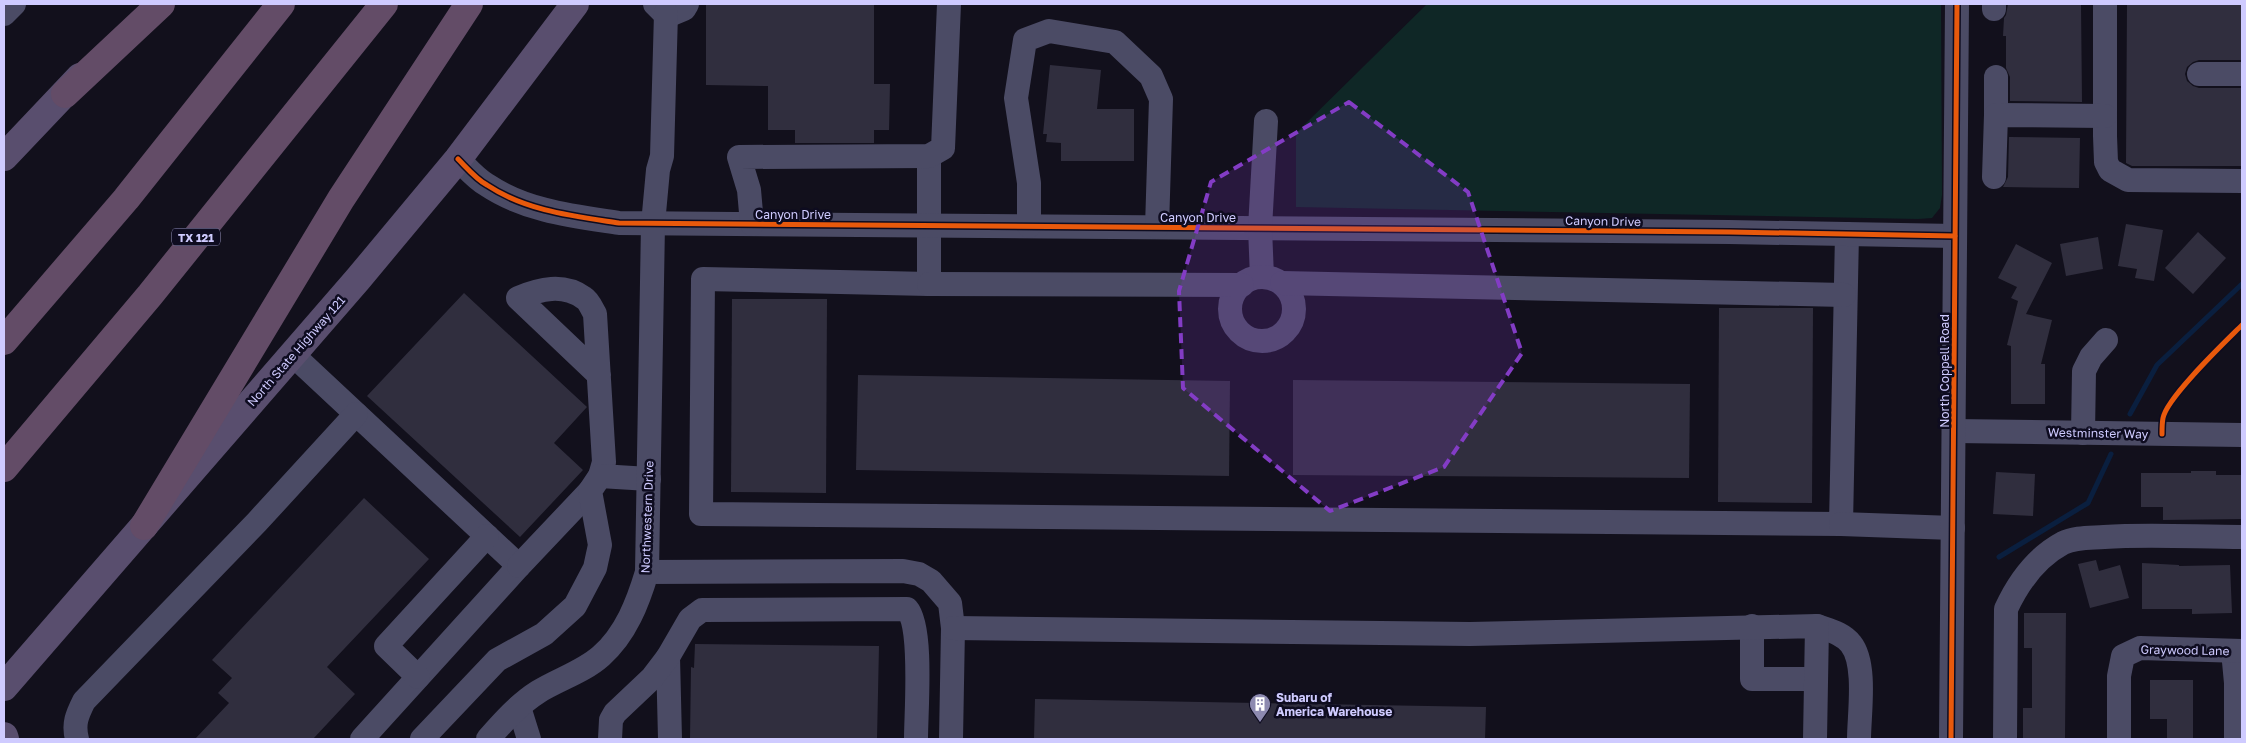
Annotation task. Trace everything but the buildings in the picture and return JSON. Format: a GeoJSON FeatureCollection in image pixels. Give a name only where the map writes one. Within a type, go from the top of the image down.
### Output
{"type":"FeatureCollection","features":[{"type":"Feature","properties":{"kind":"highway"},"geometry":{"type":"LineString","coordinates":[[65,94],[161,4]]}},
{"type":"Feature","properties":{"kind":"highway"},"geometry":{"type":"LineString","coordinates":[[4,341],[126,199],[281,4]]}},
{"type":"Feature","properties":{"kind":"highway","name":"TX 121"},"geometry":{"type":"LineString","coordinates":[[4,468],[150,295],[384,4]]}},
{"type":"Feature","properties":{"kind":"highway"},"geometry":{"type":"LineString","coordinates":[[144,526],[341,200],[396,112],[469,4]]}},
{"type":"Feature","properties":{"kind":"main road"},"geometry":{"type":"LineString","coordinates":[[4,157],[65,94],[147,4]]}},
{"type":"Feature","properties":{"kind":"main road","name":"North State Highway 121"},"geometry":{"type":"LineString","coordinates":[[4,687],[293,355],[458,159],[575,4]]}},
{"type":"Feature","properties":{"kind":"main road"},"geometry":{"type":"LineString","coordinates":[[4,665],[31,655]]}},
{"type":"Feature","properties":{"kind":"street"},"geometry":{"type":"LineString","coordinates":[[4,14],[14,4]]}},
{"type":"Feature","properties":{"kind":"street"},"geometry":{"type":"LineString","coordinates":[[660,9],[678,13],[687,4]]}},
{"type":"Feature","properties":{"kind":"street"},"geometry":{"type":"LineString","coordinates":[[752,224],[749,190],[739,157],[929,156],[943,148],[949,4]]}},
{"type":"Feature","properties":{"kind":"street","name":"North Coppell Road"},"geometry":{"type":"LineString","coordinates":[[1952,739],[1957,4]]}},
{"type":"Feature","properties":{"kind":"street"},"geometry":{"type":"LineString","coordinates":[[2105,4],[2106,162],[2110,170],[2128,180],[2242,180]]}},
{"type":"Feature","properties":{"kind":"street","name":"Northwestern Drive"},"geometry":{"type":"LineString","coordinates":[[488,739],[519,707],[536,693],[584,668],[602,655],[624,627],[638,602],[647,572],[653,224],[658,170],[662,156],[660,9]]}},
{"type":"Feature","properties":{"kind":"street"},"geometry":{"type":"LineString","coordinates":[[1029,226],[1029,183],[1016,98],[1025,40],[1049,31],[1115,42],[1150,76],[1161,99],[1157,227]]}},
{"type":"Feature","properties":{"kind":"street"},"geometry":{"type":"LineString","coordinates":[[2199,74],[2242,74]]}},
{"type":"Feature","properties":{"kind":"street"},"geometry":{"type":"LineString","coordinates":[[1994,177],[1996,77]]}},
{"type":"Feature","properties":{"kind":"street"},"geometry":{"type":"LineString","coordinates":[[1996,115],[2105,116]]}},
{"type":"Feature","properties":{"kind":"street"},"geometry":{"type":"LineString","coordinates":[[1262,282],[1260,228],[1266,120]]}},
{"type":"Feature","properties":{"kind":"street"},"geometry":{"type":"LineString","coordinates":[[929,156],[929,284]]}},
{"type":"Feature","properties":{"kind":"street","name":"Canyon Drive"},"geometry":{"type":"LineString","coordinates":[[458,159],[484,184],[502,194],[536,208],[619,223],[1955,236]]}},
{"type":"Feature","properties":{"kind":"street"},"geometry":{"type":"LineString","coordinates":[[1840,524],[1844,295],[1847,234]]}},
{"type":"Feature","properties":{"kind":"street"},"geometry":{"type":"LineString","coordinates":[[1844,295],[1262,282],[929,284],[703,279],[700,514],[1840,524],[1953,528]]}},
{"type":"Feature","properties":{"kind":"street"},"geometry":{"type":"LineString","coordinates":[[2083,433],[2084,371],[2091,357],[2106,340]]}},
{"type":"Feature","properties":{"kind":"street"},"geometry":{"type":"LineString","coordinates":[[293,355],[518,566]]}},
{"type":"Feature","properties":{"kind":"street"},"geometry":{"type":"LineString","coordinates":[[362,739],[518,566],[595,484],[604,462],[599,375]]}},
{"type":"Feature","properties":{"kind":"street"},"geometry":{"type":"LineString","coordinates":[[77,739],[74,727],[76,717],[84,701],[256,522],[356,414]]}},
{"type":"Feature","properties":{"kind":"street","name":"Westminster Way"},"geometry":{"type":"LineString","coordinates":[[1954,431],[2242,435]]}},
{"type":"Feature","properties":{"kind":"street"},"geometry":{"type":"LineString","coordinates":[[595,484],[649,479]]}},
{"type":"Feature","properties":{"kind":"street"},"geometry":{"type":"LineString","coordinates":[[422,739],[497,660],[544,634],[575,606],[595,568],[600,545],[595,484]]}},
{"type":"Feature","properties":{"kind":"street"},"geometry":{"type":"LineString","coordinates":[[418,677],[386,646],[487,536]]}},
{"type":"Feature","properties":{"kind":"street"},"geometry":{"type":"LineString","coordinates":[[2005,739],[2006,609],[2014,590],[2048,552],[2065,542],[2082,538],[2121,536],[2242,537]]}},
{"type":"Feature","properties":{"kind":"street"},"geometry":{"type":"LineString","coordinates":[[647,572],[903,571],[919,574],[931,581],[950,603],[953,628],[951,739]]}},
{"type":"Feature","properties":{"kind":"street"},"geometry":{"type":"LineString","coordinates":[[610,739],[611,720],[615,713],[652,678],[668,657],[690,619],[702,610],[907,609],[913,616],[917,640],[916,739]]}},
{"type":"Feature","properties":{"kind":"street"},"geometry":{"type":"LineString","coordinates":[[1752,626],[1752,679],[1816,678]]}},
{"type":"Feature","properties":{"kind":"street"},"geometry":{"type":"LineString","coordinates":[[953,628],[1470,634],[1817,626],[1837,633],[1851,644],[1859,664],[1859,739]]}},
{"type":"Feature","properties":{"kind":"street"},"geometry":{"type":"LineString","coordinates":[[1815,739],[1817,626]]}},
{"type":"Feature","properties":{"kind":"street","name":"Graywood Lane"},"geometry":{"type":"LineString","coordinates":[[2118,739],[2119,676],[2123,656],[2140,648],[2238,651]]}},
{"type":"Feature","properties":{"kind":"street"},"geometry":{"type":"LineString","coordinates":[[2236,739],[2238,651]]}},
{"type":"Feature","properties":{"kind":"street"},"geometry":{"type":"LineString","coordinates":[[668,657],[670,739]]}},
{"type":"Feature","properties":{"kind":"street"},"geometry":{"type":"LineString","coordinates":[[519,707],[529,739]]}},
{"type":"Feature","properties":{"kind":"highlighted area"},"geometry":{"type":"Polygon","coordinates":[[[1349,102],[1468,192],[1522,353],[1444,467],[1330,511],[1183,388],[1179,291],[1211,182],[1349,102]]]}},
{"type":"Feature","properties":{"kind":"green space"},"geometry":{"type":"Polygon","coordinates":[[[1427,4],[1941,4],[1942,195],[1940,208],[1932,218],[1918,219],[1296,207],[1296,133],[1427,4]]]}},
{"type":"Feature","properties":{"kind":"waterway"},"geometry":{"type":"LineString","coordinates":[[2130,414],[2157,365],[2242,284]]}},
{"type":"Feature","properties":{"kind":"waterway"},"geometry":{"type":"LineString","coordinates":[[1999,557],[2088,503],[2111,454]]}},
{"type":"Feature","properties":{"kind":"cycle path"},"geometry":{"type":"LineString","coordinates":[[1951,739],[1957,4]]}},
{"type":"Feature","properties":{"kind":"cycle path"},"geometry":{"type":"LineString","coordinates":[[458,159],[483,183],[518,201],[550,211],[619,223],[1729,232],[1955,236]]}},
{"type":"Feature","properties":{"kind":"cycle path"},"geometry":{"type":"LineString","coordinates":[[2162,434],[2163,418],[2175,397],[2198,370],[2242,325]]}},
{"type":"Feature","properties":{"kind":"place","name":"Subaru of America Warehouse"},"geometry":{"type":"Point","coordinates":[1260,723]}}]}
